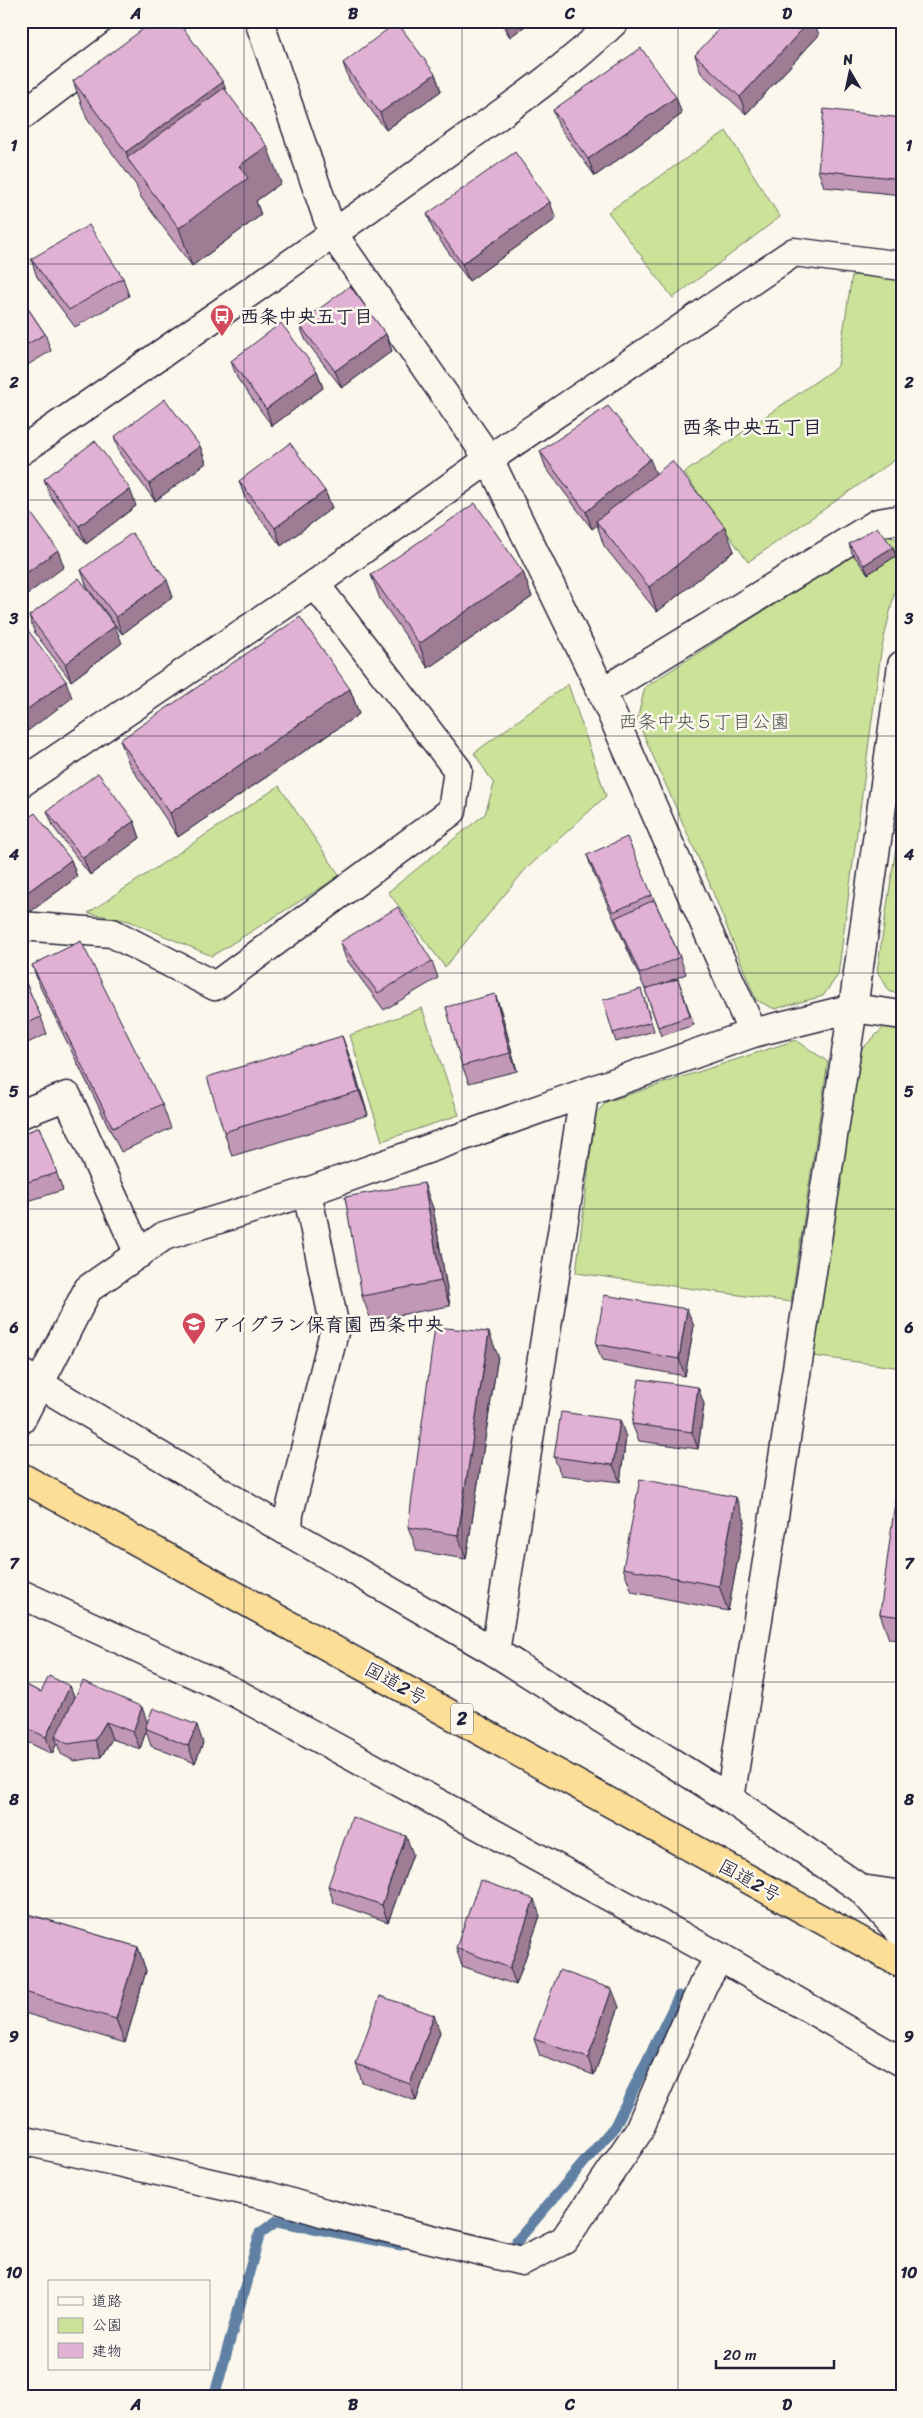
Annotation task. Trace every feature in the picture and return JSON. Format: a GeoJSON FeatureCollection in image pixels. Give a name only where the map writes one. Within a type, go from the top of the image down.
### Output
{"type":"FeatureCollection","features":[{"type":"Feature","properties":{"kind":"highway","name":"国道2号"},"geometry":{"type":"LineString","coordinates":[[21,1476],[902,1964]]}},
{"type":"Feature","properties":{"kind":"street"},"geometry":{"type":"LineString","coordinates":[[21,116],[147,21]]}},
{"type":"Feature","properties":{"kind":"street"},"geometry":{"type":"LineString","coordinates":[[259,21],[333,234],[489,459],[602,692],[753,1033]]}},
{"type":"Feature","properties":{"kind":"street"},"geometry":{"type":"LineString","coordinates":[[21,451],[333,234],[517,101],[591,45],[615,21]]}},
{"type":"Feature","properties":{"kind":"street"},"geometry":{"type":"LineString","coordinates":[[21,782],[315,584],[489,459],[794,252],[902,266]]}},
{"type":"Feature","properties":{"kind":"street"},"geometry":{"type":"LineString","coordinates":[[602,692],[878,523],[902,519]]}},
{"type":"Feature","properties":{"kind":"street"},"geometry":{"type":"LineString","coordinates":[[21,926],[112,932],[215,986],[452,811],[458,770],[315,584]]}},
{"type":"Feature","properties":{"kind":"street"},"geometry":{"type":"LineString","coordinates":[[730,1799],[853,1008],[902,665]]}},
{"type":"Feature","properties":{"kind":"street"},"geometry":{"type":"LineString","coordinates":[[21,1420],[30,1378],[88,1288],[164,1236],[307,1192],[584,1095],[753,1033],[853,1008],[902,1015]]}},
{"type":"Feature","properties":{"kind":"street"},"geometry":{"type":"LineString","coordinates":[[495,1652],[584,1095]]}},
{"type":"Feature","properties":{"kind":"street"},"geometry":{"type":"LineString","coordinates":[[21,1114],[67,1096],[139,1254]]}},
{"type":"Feature","properties":{"kind":"street"},"geometry":{"type":"LineString","coordinates":[[288,1532],[289,1514],[335,1328],[307,1192]]}},
{"type":"Feature","properties":{"kind":"street"},"geometry":{"type":"LineString","coordinates":[[30,1378],[288,1532],[495,1652],[730,1799],[861,1889],[902,1934]]}},
{"type":"Feature","properties":{"kind":"street"},"geometry":{"type":"LineString","coordinates":[[21,1594],[236,1692],[720,1957],[902,2062]]}},
{"type":"Feature","properties":{"kind":"street"},"geometry":{"type":"LineString","coordinates":[[861,1889],[902,1895]]}},
{"type":"Feature","properties":{"kind":"street"},"geometry":{"type":"LineString","coordinates":[[21,2140],[268,2196],[325,2213],[522,2261],[564,2240],[638,2132],[703,1985],[720,1957]]}},
{"type":"Feature","properties":{"kind":"green space"},"geometry":{"type":"Polygon","coordinates":[[[726,131],[780,217],[673,298],[608,212],[726,131]]]}},
{"type":"Feature","properties":{"kind":"green space"},"geometry":{"type":"Polygon","coordinates":[[[852,275],[902,280],[902,455],[748,562],[684,473],[838,366],[852,275]]]}},
{"type":"Feature","properties":{"kind":"green space","name":"西条中央５丁目公園"},"geometry":{"type":"Polygon","coordinates":[[[880,536],[902,539],[902,559],[881,652],[838,975],[823,996],[775,1009],[756,1000],[708,880],[637,720],[645,687],[880,536]]]}},
{"type":"Feature","properties":{"kind":"green space"},"geometry":{"type":"Polygon","coordinates":[[[568,684],[606,796],[525,870],[445,967],[388,892],[485,814],[494,784],[474,753],[568,684]]]}},
{"type":"Feature","properties":{"kind":"green space"},"geometry":{"type":"Polygon","coordinates":[[[279,786],[340,876],[212,956],[129,921],[88,913],[279,786]]]}},
{"type":"Feature","properties":{"kind":"green space"},"geometry":{"type":"Polygon","coordinates":[[[902,808],[902,994],[890,992],[877,971],[902,808]]]}},
{"type":"Feature","properties":{"kind":"green space"},"geometry":{"type":"Polygon","coordinates":[[[422,1008],[459,1115],[382,1141],[350,1035],[422,1008]]]}},
{"type":"Feature","properties":{"kind":"green space"},"geometry":{"type":"Polygon","coordinates":[[[884,1027],[902,1030],[902,1368],[812,1356],[861,1050],[884,1027]]]}},
{"type":"Feature","properties":{"kind":"green space"},"geometry":{"type":"Polygon","coordinates":[[[796,1040],[828,1062],[791,1302],[576,1273],[595,1115],[606,1102],[796,1040]]]}},
{"type":"Feature","properties":{"kind":"building"},"geometry":{"type":"Polygon","coordinates":[[[154,21],[178,21],[223,82],[126,152],[73,81],[154,21]]]}},
{"type":"Feature","properties":{"kind":"building"},"geometry":{"type":"Polygon","coordinates":[[[727,21],[810,21],[740,97],[695,55],[727,21]]]}},
{"type":"Feature","properties":{"kind":"building"},"geometry":{"type":"Polygon","coordinates":[[[397,22],[435,74],[380,113],[343,63],[397,22]]]}},
{"type":"Feature","properties":{"kind":"building"},"geometry":{"type":"Polygon","coordinates":[[[641,48],[676,97],[588,159],[553,110],[641,48]]]}},
{"type":"Feature","properties":{"kind":"building"},"geometry":{"type":"Polygon","coordinates":[[[224,88],[267,146],[239,166],[248,178],[179,228],[127,158],[224,88]]]}},
{"type":"Feature","properties":{"kind":"building"},"geometry":{"type":"Polygon","coordinates":[[[824,109],[902,118],[902,179],[818,170],[824,109]]]}},
{"type":"Feature","properties":{"kind":"building"},"geometry":{"type":"Polygon","coordinates":[[[515,152],[550,202],[462,264],[427,214],[515,152]]]}},
{"type":"Feature","properties":{"kind":"building"},"geometry":{"type":"Polygon","coordinates":[[[89,225],[123,278],[69,310],[31,259],[89,225]]]}},
{"type":"Feature","properties":{"kind":"building"},"geometry":{"type":"Polygon","coordinates":[[[350,286],[386,334],[335,371],[299,324],[350,286]]]}},
{"type":"Feature","properties":{"kind":"building"},"geometry":{"type":"Polygon","coordinates":[[[21,298],[45,334],[21,348],[21,298]]]}},
{"type":"Feature","properties":{"kind":"building"},"geometry":{"type":"Polygon","coordinates":[[[281,323],[317,371],[266,409],[231,361],[281,323]]]}},
{"type":"Feature","properties":{"kind":"building"},"geometry":{"type":"Polygon","coordinates":[[[165,399],[200,446],[149,484],[114,437],[165,399]]]}},
{"type":"Feature","properties":{"kind":"building"},"geometry":{"type":"Polygon","coordinates":[[[608,406],[650,459],[586,512],[540,451],[608,406]]]}},
{"type":"Feature","properties":{"kind":"building"},"geometry":{"type":"Polygon","coordinates":[[[95,441],[130,489],[79,526],[44,479],[95,441]]]}},
{"type":"Feature","properties":{"kind":"building"},"geometry":{"type":"Polygon","coordinates":[[[290,443],[325,491],[275,528],[239,481],[290,443]]]}},
{"type":"Feature","properties":{"kind":"building"},"geometry":{"type":"Polygon","coordinates":[[[672,461],[725,527],[649,587],[596,521],[672,461]]]}},
{"type":"Feature","properties":{"kind":"building"},"geometry":{"type":"Polygon","coordinates":[[[23,502],[58,550],[21,577],[21,503],[23,502]]]}},
{"type":"Feature","properties":{"kind":"building"},"geometry":{"type":"Polygon","coordinates":[[[475,503],[523,572],[419,644],[371,575],[475,503]]]}},
{"type":"Feature","properties":{"kind":"building"},"geometry":{"type":"Polygon","coordinates":[[[877,527],[893,547],[864,565],[849,544],[877,527]]]}},
{"type":"Feature","properties":{"kind":"building"},"geometry":{"type":"Polygon","coordinates":[[[132,533],[167,580],[116,617],[81,570],[132,533]]]}},
{"type":"Feature","properties":{"kind":"building"},"geometry":{"type":"Polygon","coordinates":[[[79,578],[115,626],[65,664],[29,616],[79,578]]]}},
{"type":"Feature","properties":{"kind":"building"},"geometry":{"type":"Polygon","coordinates":[[[300,617],[350,689],[170,813],[120,740],[300,617]]]}},
{"type":"Feature","properties":{"kind":"building"},"geometry":{"type":"Polygon","coordinates":[[[21,621],[66,681],[21,714],[21,621]]]}},
{"type":"Feature","properties":{"kind":"building"},"geometry":{"type":"Polygon","coordinates":[[[98,773],[134,821],[83,858],[47,811],[98,773]]]}},
{"type":"Feature","properties":{"kind":"building"},"geometry":{"type":"Polygon","coordinates":[[[35,813],[71,860],[21,897],[21,823],[35,813]]]}},
{"type":"Feature","properties":{"kind":"building"},"geometry":{"type":"Polygon","coordinates":[[[627,837],[652,895],[613,912],[587,855],[627,837]]]}},
{"type":"Feature","properties":{"kind":"building"},"geometry":{"type":"Polygon","coordinates":[[[654,900],[680,957],[640,974],[615,918],[654,900]]]}},
{"type":"Feature","properties":{"kind":"building"},"geometry":{"type":"Polygon","coordinates":[[[398,907],[432,961],[378,993],[340,942],[398,907]]]}},
{"type":"Feature","properties":{"kind":"building"},"geometry":{"type":"Polygon","coordinates":[[[81,941],[162,1104],[113,1128],[32,965],[81,941]]]}},
{"type":"Feature","properties":{"kind":"building"},"geometry":{"type":"Polygon","coordinates":[[[21,972],[41,1017],[21,1026],[21,972]]]}},
{"type":"Feature","properties":{"kind":"building"},"geometry":{"type":"Polygon","coordinates":[[[678,979],[690,1016],[658,1027],[645,989],[678,979]]]}},
{"type":"Feature","properties":{"kind":"building"},"geometry":{"type":"Polygon","coordinates":[[[641,989],[651,1022],[613,1033],[603,1000],[641,989]]]}},
{"type":"Feature","properties":{"kind":"building"},"geometry":{"type":"Polygon","coordinates":[[[495,994],[510,1053],[462,1066],[446,1007],[495,994]]]}},
{"type":"Feature","properties":{"kind":"building"},"geometry":{"type":"Polygon","coordinates":[[[342,1036],[359,1091],[224,1132],[207,1077],[342,1036]]]}},
{"type":"Feature","properties":{"kind":"building"},"geometry":{"type":"Polygon","coordinates":[[[39,1127],[57,1173],[21,1184],[21,1135],[39,1127]]]}},
{"type":"Feature","properties":{"kind":"building"},"geometry":{"type":"Polygon","coordinates":[[[424,1183],[441,1281],[362,1296],[345,1197],[424,1183]]]}},
{"type":"Feature","properties":{"kind":"building"},"geometry":{"type":"Polygon","coordinates":[[[604,1295],[687,1309],[679,1359],[596,1344],[604,1295]]]}},
{"type":"Feature","properties":{"kind":"building"},"geometry":{"type":"Polygon","coordinates":[[[435,1327],[489,1332],[458,1535],[408,1527],[435,1327]]]}},
{"type":"Feature","properties":{"kind":"building"},"geometry":{"type":"Polygon","coordinates":[[[639,1379],[698,1387],[692,1432],[632,1424],[639,1379]]]}},
{"type":"Feature","properties":{"kind":"building"},"geometry":{"type":"Polygon","coordinates":[[[561,1412],[620,1420],[613,1465],[554,1457],[561,1412]]]}},
{"type":"Feature","properties":{"kind":"building"},"geometry":{"type":"Polygon","coordinates":[[[640,1479],[736,1497],[719,1586],[623,1568],[640,1479]]]}},
{"type":"Feature","properties":{"kind":"building"},"geometry":{"type":"Polygon","coordinates":[[[898,1479],[902,1479],[902,1617],[880,1614],[898,1479]]]}},
{"type":"Feature","properties":{"kind":"building"},"geometry":{"type":"Polygon","coordinates":[[[49,1676],[70,1686],[46,1737],[21,1725],[21,1683],[41,1692],[49,1676]]]}},
{"type":"Feature","properties":{"kind":"building"},"geometry":{"type":"Polygon","coordinates":[[[83,1681],[142,1707],[133,1732],[106,1722],[95,1740],[68,1744],[55,1737],[83,1681]]]}},
{"type":"Feature","properties":{"kind":"building"},"geometry":{"type":"Polygon","coordinates":[[[153,1708],[197,1725],[188,1746],[145,1728],[153,1708]]]}},
{"type":"Feature","properties":{"kind":"building"},"geometry":{"type":"Polygon","coordinates":[[[352,1817],[406,1836],[382,1905],[328,1886],[352,1817]]]}},
{"type":"Feature","properties":{"kind":"building"},"geometry":{"type":"Polygon","coordinates":[[[480,1880],[534,1899],[510,1968],[456,1948],[480,1880]]]}},
{"type":"Feature","properties":{"kind":"building"},"geometry":{"type":"Polygon","coordinates":[[[21,1912],[138,1947],[116,2019],[21,1991],[21,1912]]]}},
{"type":"Feature","properties":{"kind":"building"},"geometry":{"type":"Polygon","coordinates":[[[559,1970],[612,1989],[588,2058],[534,2039],[559,1970]]]}},
{"type":"Feature","properties":{"kind":"building"},"geometry":{"type":"Polygon","coordinates":[[[380,1996],[434,2015],[410,2084],[356,2064],[380,1996]]]}},
{"type":"Feature","properties":{"kind":"waterway"},"geometry":{"type":"LineString","coordinates":[[517,2241],[615,2126],[679,1996]]}},
{"type":"Feature","properties":{"kind":"waterway"},"geometry":{"type":"LineString","coordinates":[[214,2397],[260,2233],[277,2221],[401,2245]]}},
{"type":"Feature","properties":{"kind":"place","name":"西条中央五丁目"},"geometry":{"type":"Point","coordinates":[222,337]}},
{"type":"Feature","properties":{"kind":"place","name":"アイグラン保育園 西条中央"},"geometry":{"type":"Point","coordinates":[194,1345]}},
{"type":"Feature","properties":{"kind":"district","name":"西条中央五丁目"},"geometry":{"type":"Point","coordinates":[752,427]}}]}
